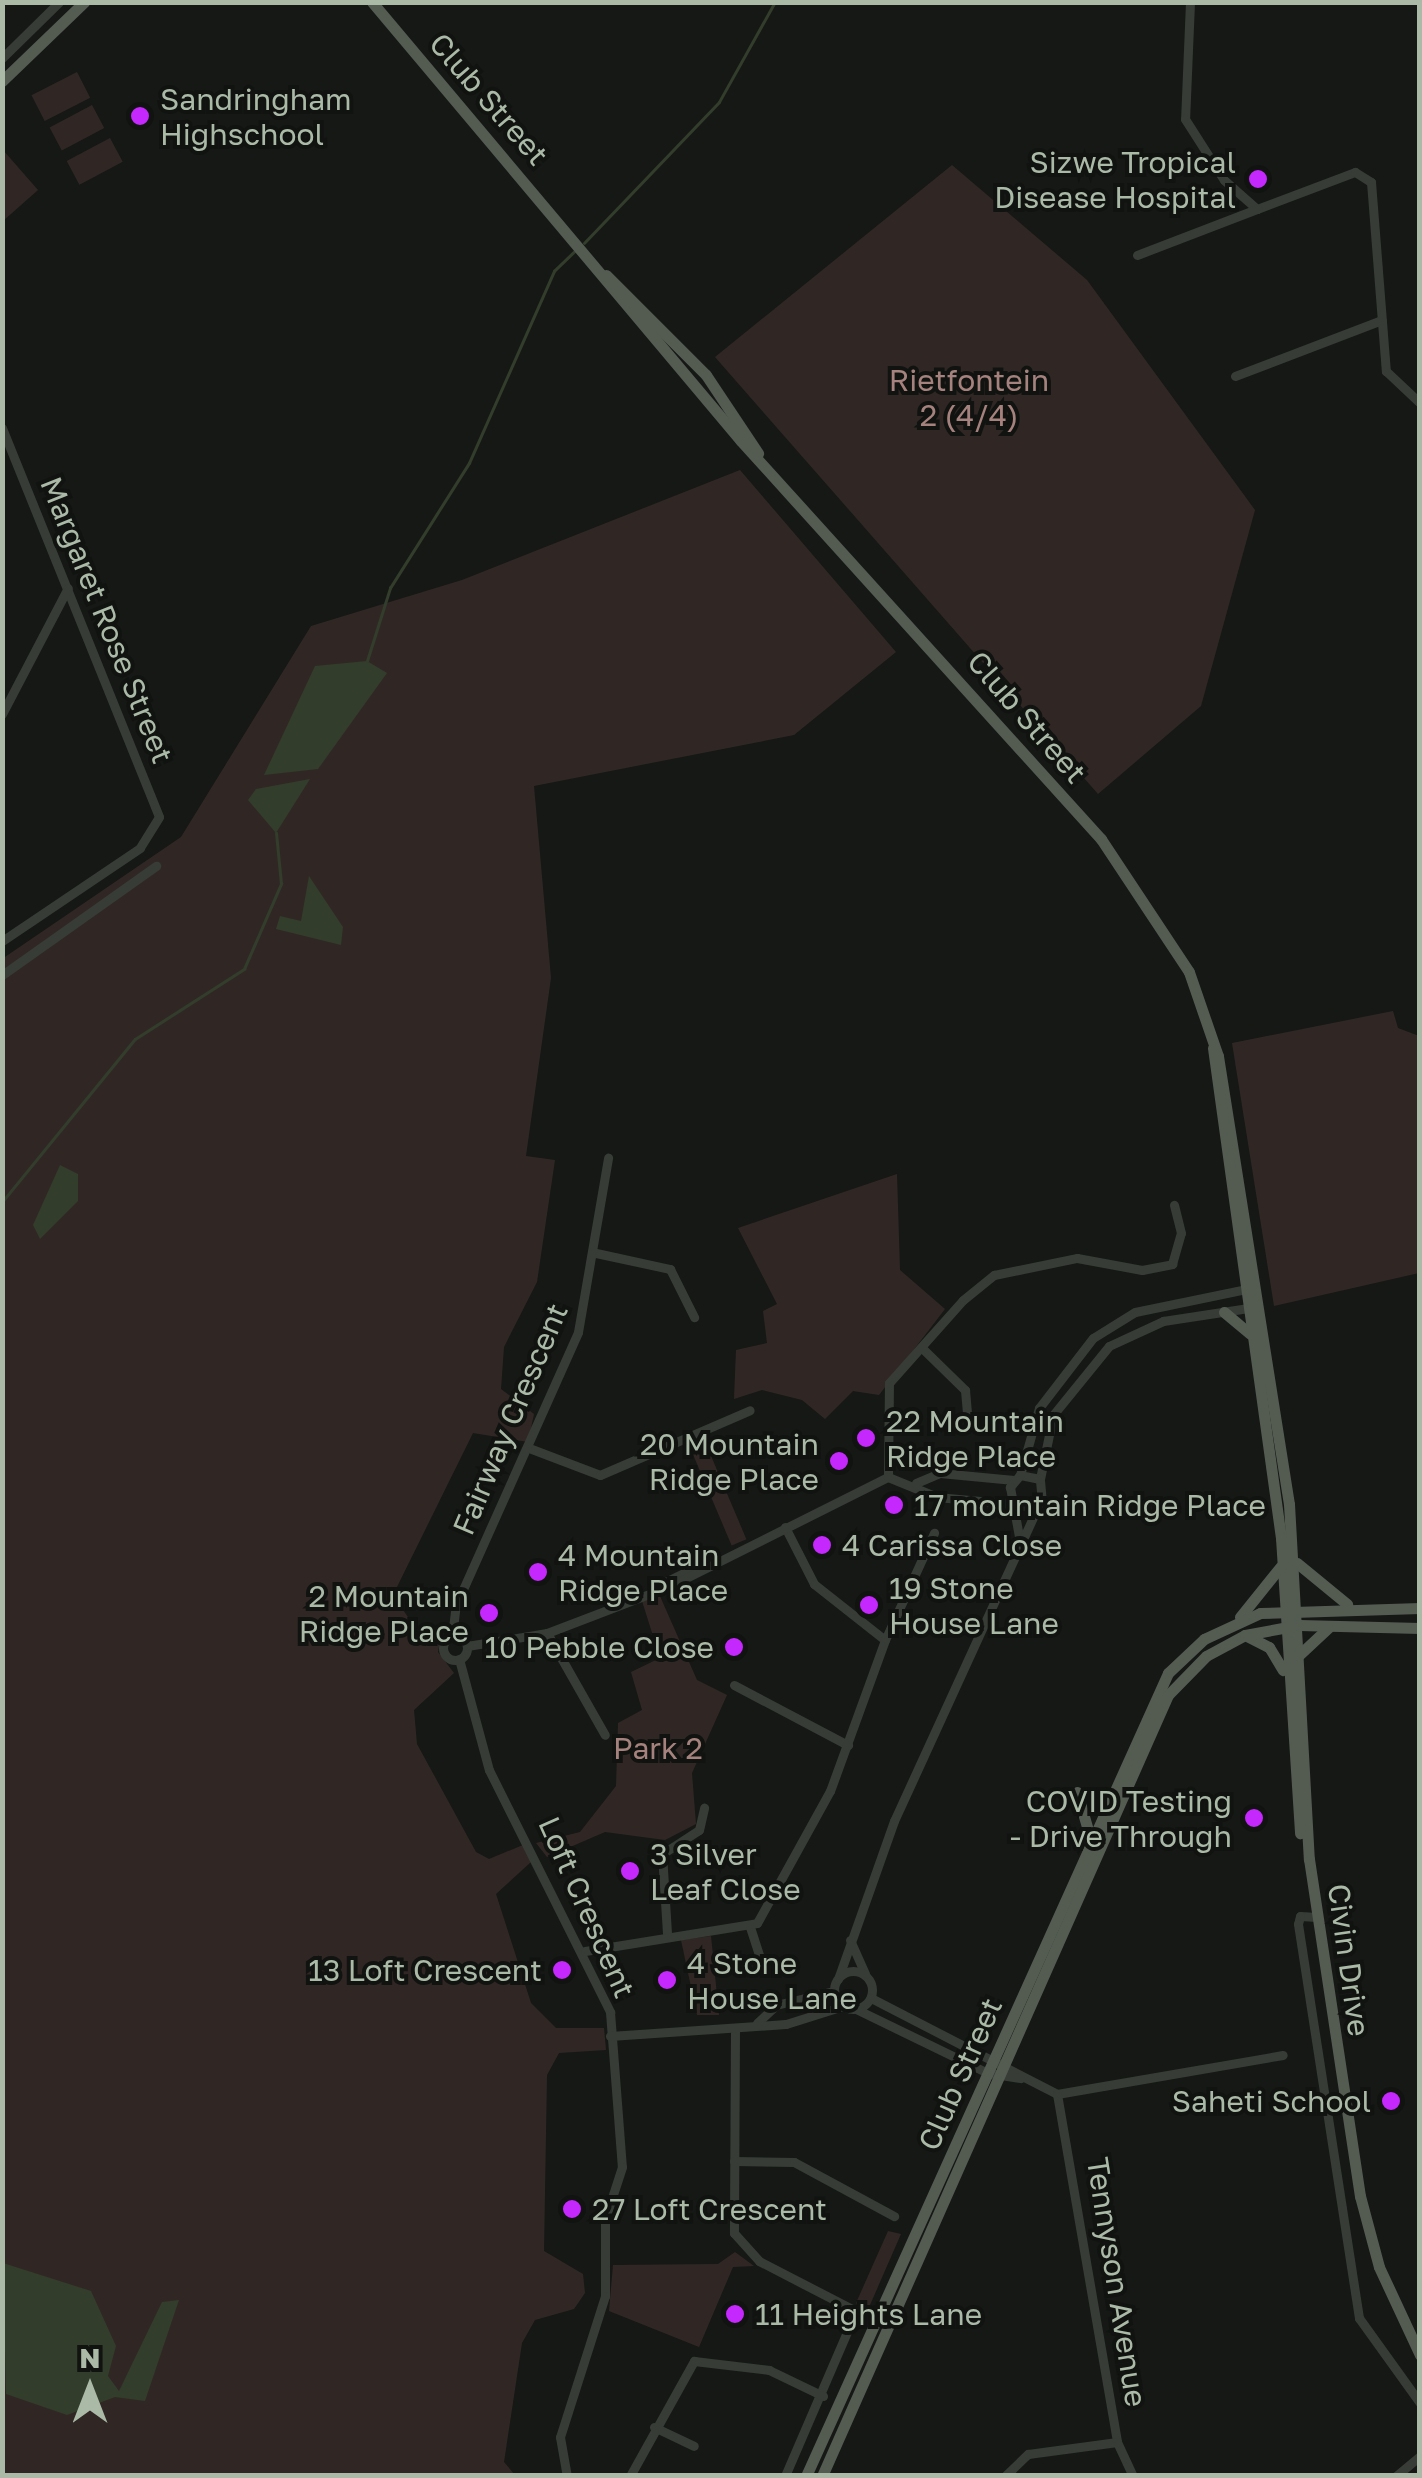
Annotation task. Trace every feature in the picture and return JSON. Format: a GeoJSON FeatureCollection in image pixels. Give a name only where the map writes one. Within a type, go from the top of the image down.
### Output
{"type":"FeatureCollection","features":[{"type":"Feature","properties":{"kind":"main road"},"geometry":{"type":"LineString","coordinates":[[2,80],[84,2]]}},
{"type":"Feature","properties":{"kind":"main road","name":"Club Street"},"geometry":{"type":"LineString","coordinates":[[372,2],[606,275],[706,375],[758,453],[1148,899],[1213,1044],[1254,1307],[1292,1608]]}},
{"type":"Feature","properties":{"kind":"main road","name":"Club Street"},"geometry":{"type":"LineString","coordinates":[[1254,1307],[1252,1338],[1289,1562]]}},
{"type":"Feature","properties":{"kind":"main road"},"geometry":{"type":"LineString","coordinates":[[1224,1312],[1252,1338]]}},
{"type":"Feature","properties":{"kind":"main road"},"geometry":{"type":"LineString","coordinates":[[1162,1693],[1190,1648],[1232,1622],[1289,1562],[1351,1606]]}},
{"type":"Feature","properties":{"kind":"main road"},"geometry":{"type":"LineString","coordinates":[[1232,1622],[1292,1608],[1420,1608]]}},
{"type":"Feature","properties":{"kind":"main road","name":"Civin Drive"},"geometry":{"type":"LineString","coordinates":[[1292,1608],[1287,1678],[1291,1778],[1308,1859],[1360,2196],[1378,2267],[1420,2354]]}},
{"type":"Feature","properties":{"kind":"main road"},"geometry":{"type":"LineString","coordinates":[[1162,1693],[1206,1656],[1245,1635],[1292,1625],[1420,1628]]}},
{"type":"Feature","properties":{"kind":"main road","name":"Civin Drive"},"geometry":{"type":"LineString","coordinates":[[1292,1625],[1299,1655],[1308,1859]]}},
{"type":"Feature","properties":{"kind":"main road"},"geometry":{"type":"LineString","coordinates":[[1299,1655],[1333,1626]]}},
{"type":"Feature","properties":{"kind":"main road"},"geometry":{"type":"LineString","coordinates":[[1245,1635],[1269,1647],[1287,1678]]}},
{"type":"Feature","properties":{"kind":"main road","name":"Club Street"},"geometry":{"type":"LineString","coordinates":[[806,2476],[998,2069],[1090,1837],[1162,1693]]}},
{"type":"Feature","properties":{"kind":"main road","name":"Club Street"},"geometry":{"type":"LineString","coordinates":[[822,2476],[1162,1693]]}},
{"type":"Feature","properties":{"kind":"main road"},"geometry":{"type":"LineString","coordinates":[[1077,1792],[1090,1837]]}},
{"type":"Feature","properties":{"kind":"street"},"geometry":{"type":"LineString","coordinates":[[2,58],[58,2]]}},
{"type":"Feature","properties":{"kind":"street"},"geometry":{"type":"LineString","coordinates":[[1190,2],[1185,118],[1202,157],[1257,209]]}},
{"type":"Feature","properties":{"kind":"street"},"geometry":{"type":"LineString","coordinates":[[1137,254],[1365,174],[1379,208],[1382,320],[1390,382],[1420,402]]}},
{"type":"Feature","properties":{"kind":"street"},"geometry":{"type":"LineString","coordinates":[[1236,376],[1382,320]]}},
{"type":"Feature","properties":{"kind":"street","name":"Margaret Rose Street"},"geometry":{"type":"LineString","coordinates":[[2,428],[157,810],[156,832],[2,941]]}},
{"type":"Feature","properties":{"kind":"street"},"geometry":{"type":"LineString","coordinates":[[2,714],[68,588]]}},
{"type":"Feature","properties":{"kind":"street"},"geometry":{"type":"LineString","coordinates":[[2,975],[156,866]]}},
{"type":"Feature","properties":{"kind":"street","name":"Fairway Crescent"},"geometry":{"type":"LineString","coordinates":[[452,1636],[456,1605],[578,1332],[596,1253],[608,1158]]}},
{"type":"Feature","properties":{"kind":"street"},"geometry":{"type":"LineString","coordinates":[[888,1477],[884,1395],[922,1349],[994,1275],[1077,1258],[1142,1270],[1172,1264],[1180,1233],[1174,1205]]}},
{"type":"Feature","properties":{"kind":"street"},"geometry":{"type":"LineString","coordinates":[[596,1253],[670,1269],[694,1317]]}},
{"type":"Feature","properties":{"kind":"street"},"geometry":{"type":"LineString","coordinates":[[1021,1544],[1015,1506],[1017,1478],[1039,1408],[1094,1338],[1135,1312],[1249,1288]]}},
{"type":"Feature","properties":{"kind":"street"},"geometry":{"type":"LineString","coordinates":[[843,2006],[834,1990],[863,1894],[1046,1491],[1040,1479],[1053,1415],[1102,1352],[1153,1325],[1254,1307]]}},
{"type":"Feature","properties":{"kind":"street"},"geometry":{"type":"LineString","coordinates":[[922,1349],[965,1390],[968,1423]]}},
{"type":"Feature","properties":{"kind":"street"},"geometry":{"type":"LineString","coordinates":[[529,1448],[600,1475],[750,1410]]}},
{"type":"Feature","properties":{"kind":"street"},"geometry":{"type":"LineString","coordinates":[[916,1484],[940,1473],[1040,1479]]}},
{"type":"Feature","properties":{"kind":"street"},"geometry":{"type":"LineString","coordinates":[[452,1636],[467,1646],[547,1633],[888,1477],[916,1484],[937,1497],[1037,1508]]}},
{"type":"Feature","properties":{"kind":"street"},"geometry":{"type":"LineString","coordinates":[[981,1500],[983,1477]]}},
{"type":"Feature","properties":{"kind":"street"},"geometry":{"type":"LineString","coordinates":[[785,1527],[814,1584],[885,1640]]}},
{"type":"Feature","properties":{"kind":"street"},"geometry":{"type":"LineString","coordinates":[[585,1950],[666,1933],[750,1927],[770,1906],[848,1745],[885,1640],[934,1533]]}},
{"type":"Feature","properties":{"kind":"street"},"geometry":{"type":"LineString","coordinates":[[547,1633],[605,1735]]}},
{"type":"Feature","properties":{"kind":"street","name":"Loft Crescent"},"geometry":{"type":"LineString","coordinates":[[452,1636],[443,1651],[459,1659],[489,1770],[585,1950],[610,2036],[622,2167],[605,2219],[605,2296],[560,2437],[567,2476]]}},
{"type":"Feature","properties":{"kind":"street"},"geometry":{"type":"LineString","coordinates":[[459,1659],[467,1646]]}},
{"type":"Feature","properties":{"kind":"street"},"geometry":{"type":"LineString","coordinates":[[734,1685],[848,1745]]}},
{"type":"Feature","properties":{"kind":"street"},"geometry":{"type":"LineString","coordinates":[[666,1933],[662,1854],[699,1830],[704,1808]]}},
{"type":"Feature","properties":{"kind":"street"},"geometry":{"type":"LineString","coordinates":[[1316,1917],[1300,1916],[1298,1924],[1359,2318],[1420,2403]]}},
{"type":"Feature","properties":{"kind":"street"},"geometry":{"type":"LineString","coordinates":[[750,1927],[762,1964]]}},
{"type":"Feature","properties":{"kind":"street"},"geometry":{"type":"LineString","coordinates":[[850,1940],[866,1975],[871,1998],[998,2069]]}},
{"type":"Feature","properties":{"kind":"street"},"geometry":{"type":"LineString","coordinates":[[838,1979],[866,1975]]}},
{"type":"Feature","properties":{"kind":"street"},"geometry":{"type":"LineString","coordinates":[[758,2022],[776,2005],[834,1990]]}},
{"type":"Feature","properties":{"kind":"street"},"geometry":{"type":"LineString","coordinates":[[856,2009],[871,1998]]}},
{"type":"Feature","properties":{"kind":"street"},"geometry":{"type":"LineString","coordinates":[[804,1999],[809,2017]]}},
{"type":"Feature","properties":{"kind":"street"},"geometry":{"type":"LineString","coordinates":[[610,2036],[735,2030],[758,2022],[809,2017],[843,2006],[1057,2094],[1283,2055]]}},
{"type":"Feature","properties":{"kind":"street"},"geometry":{"type":"LineString","coordinates":[[735,2030],[734,2162],[740,2246],[856,2311],[823,2396],[785,2476]]}},
{"type":"Feature","properties":{"kind":"street","name":"Tennyson Avenue"},"geometry":{"type":"LineString","coordinates":[[1057,2094],[1116,2442],[1133,2476]]}},
{"type":"Feature","properties":{"kind":"street"},"geometry":{"type":"LineString","coordinates":[[734,2162],[794,2162],[894,2216]]}},
{"type":"Feature","properties":{"kind":"street"},"geometry":{"type":"LineString","coordinates":[[630,2476],[694,2361],[769,2370],[823,2396]]}},
{"type":"Feature","properties":{"kind":"street"},"geometry":{"type":"LineString","coordinates":[[654,2428],[694,2446]]}},
{"type":"Feature","properties":{"kind":"street"},"geometry":{"type":"LineString","coordinates":[[1005,2476],[1028,2454],[1116,2442]]}},
{"type":"Feature","properties":{"kind":"street"},"geometry":{"type":"LineString","coordinates":[[1396,2476],[1420,2456]]}},
{"type":"Feature","properties":{"kind":"green space"},"geometry":{"type":"Polygon","coordinates":[[[77,72],[90,98],[45,121],[32,95],[77,72]]]}},
{"type":"Feature","properties":{"kind":"green space"},"geometry":{"type":"Polygon","coordinates":[[[92,105],[104,128],[62,150],[50,128],[92,105]]]}},
{"type":"Feature","properties":{"kind":"green space"},"geometry":{"type":"Polygon","coordinates":[[[110,138],[123,162],[79,185],[67,161],[110,138]]]}},
{"type":"Feature","properties":{"kind":"green space"},"geometry":{"type":"Polygon","coordinates":[[[3,150],[38,190],[2,221],[3,150]]]}},
{"type":"Feature","properties":{"kind":"green space","name":"Rietfontein 2 (4/4)"},"geometry":{"type":"Polygon","coordinates":[[[952,165],[1087,280],[1255,510],[1201,706],[1098,794],[715,357],[952,165]]]}},
{"type":"Feature","properties":{"kind":"green space"},"geometry":{"type":"Polygon","coordinates":[[[740,470],[896,652],[794,735],[534,786],[551,978],[526,1156],[555,1160],[537,1282],[504,1347],[501,1389],[534,1414],[528,1442],[473,1433],[393,1595],[418,1632],[442,1631],[438,1652],[454,1673],[414,1710],[417,1744],[476,1852],[489,1859],[523,1845],[531,1862],[496,1894],[531,2003],[556,2028],[604,2028],[606,2050],[559,2053],[547,2075],[544,2251],[583,2274],[585,2293],[574,2309],[535,2320],[522,2343],[504,2462],[515,2475],[3,2475],[2,959],[181,837],[311,626],[462,580],[740,470]]]}},
{"type":"Feature","properties":{"kind":"green space"},"geometry":{"type":"Polygon","coordinates":[[[1393,1011],[1398,1028],[1419,1036],[1419,1273],[1274,1306],[1232,1043],[1393,1011]]]}},
{"type":"Feature","properties":{"kind":"green space"},"geometry":{"type":"Polygon","coordinates":[[[897,1174],[900,1270],[945,1309],[879,1395],[853,1391],[825,1419],[802,1400],[762,1390],[734,1399],[736,1350],[767,1343],[763,1311],[777,1304],[738,1228],[897,1174]]]}},
{"type":"Feature","properties":{"kind":"green space"},"geometry":{"type":"Polygon","coordinates":[[[703,1437],[746,1539],[732,1545],[688,1443],[703,1437]]]}},
{"type":"Feature","properties":{"kind":"green space","name":"Park 2"},"geometry":{"type":"Polygon","coordinates":[[[659,1594],[697,1680],[727,1695],[692,1773],[696,1824],[665,1840],[605,1832],[547,1857],[536,1843],[580,1832],[616,1786],[618,1723],[642,1710],[631,1672],[660,1658],[642,1601],[659,1594]]]}},
{"type":"Feature","properties":{"kind":"green space"},"geometry":{"type":"Polygon","coordinates":[[[711,1936],[719,2015],[697,2015],[681,1940],[711,1936]]]}},
{"type":"Feature","properties":{"kind":"green space"},"geometry":{"type":"Polygon","coordinates":[[[888,2231],[901,2234],[863,2321],[856,2303],[888,2231]]]}},
{"type":"Feature","properties":{"kind":"green space"},"geometry":{"type":"Polygon","coordinates":[[[735,2252],[754,2266],[733,2267],[699,2347],[609,2311],[613,2265],[718,2264],[735,2252]]]}},
{"type":"Feature","properties":{"kind":"shaded area"},"geometry":{"type":"Polygon","coordinates":[[[367,661],[387,673],[318,769],[264,775],[315,666],[367,661]]]}},
{"type":"Feature","properties":{"kind":"shaded area"},"geometry":{"type":"Polygon","coordinates":[[[310,779],[276,833],[248,800],[256,789],[310,779]]]}},
{"type":"Feature","properties":{"kind":"shaded area"},"geometry":{"type":"Polygon","coordinates":[[[309,876],[343,927],[341,945],[276,929],[280,916],[301,921],[309,876]]]}},
{"type":"Feature","properties":{"kind":"shaded area"},"geometry":{"type":"Polygon","coordinates":[[[60,1165],[78,1174],[78,1201],[40,1239],[33,1225],[60,1165]]]}},
{"type":"Feature","properties":{"kind":"shaded area"},"geometry":{"type":"Polygon","coordinates":[[[3,2263],[91,2291],[116,2346],[108,2376],[119,2391],[162,2302],[179,2300],[145,2401],[115,2397],[67,2415],[6,2394],[3,2263]]]}},
{"type":"Feature","properties":{"kind":"waterway"},"geometry":{"type":"LineString","coordinates":[[584,243],[719,102],[775,2]]}},
{"type":"Feature","properties":{"kind":"waterway"},"geometry":{"type":"LineString","coordinates":[[367,661],[390,588],[469,463],[554,271],[574,252]]}},
{"type":"Feature","properties":{"kind":"waterway"},"geometry":{"type":"LineString","coordinates":[[2,1202],[135,1039],[244,969],[281,884],[276,833]]}},
{"type":"Feature","properties":{"kind":"place","name":"Sandringham Highschool"},"geometry":{"type":"Point","coordinates":[140,116]}},
{"type":"Feature","properties":{"kind":"place","name":"Sizwe Tropical Disease Hospital"},"geometry":{"type":"Point","coordinates":[1258,179]}},
{"type":"Feature","properties":{"kind":"place","name":"22 Mountain Ridge Place"},"geometry":{"type":"Point","coordinates":[866,1438]}},
{"type":"Feature","properties":{"kind":"place","name":"20 Mountain Ridge Place"},"geometry":{"type":"Point","coordinates":[839,1461]}},
{"type":"Feature","properties":{"kind":"place","name":"17 mountain Ridge Place"},"geometry":{"type":"Point","coordinates":[894,1505]}},
{"type":"Feature","properties":{"kind":"place","name":"4 Carissa Close"},"geometry":{"type":"Point","coordinates":[822,1545]}},
{"type":"Feature","properties":{"kind":"place","name":"4 Mountain Ridge Place"},"geometry":{"type":"Point","coordinates":[538,1572]}},
{"type":"Feature","properties":{"kind":"place","name":"19 Stone House Lane"},"geometry":{"type":"Point","coordinates":[869,1605]}},
{"type":"Feature","properties":{"kind":"place","name":"2 Mountain Ridge Place"},"geometry":{"type":"Point","coordinates":[489,1613]}},
{"type":"Feature","properties":{"kind":"place","name":"10 Pebble Close"},"geometry":{"type":"Point","coordinates":[734,1647]}},
{"type":"Feature","properties":{"kind":"place","name":"COVID Testing - Drive Through"},"geometry":{"type":"Point","coordinates":[1254,1818]}},
{"type":"Feature","properties":{"kind":"place","name":"3 Silver Leaf Close"},"geometry":{"type":"Point","coordinates":[630,1871]}},
{"type":"Feature","properties":{"kind":"place","name":"13 Loft Crescent"},"geometry":{"type":"Point","coordinates":[562,1970]}},
{"type":"Feature","properties":{"kind":"place","name":"4 Stone House Lane"},"geometry":{"type":"Point","coordinates":[667,1980]}},
{"type":"Feature","properties":{"kind":"place","name":"Saheti School"},"geometry":{"type":"Point","coordinates":[1391,2101]}},
{"type":"Feature","properties":{"kind":"place","name":"27 Loft Crescent"},"geometry":{"type":"Point","coordinates":[572,2209]}},
{"type":"Feature","properties":{"kind":"place","name":"11 Heights Lane"},"geometry":{"type":"Point","coordinates":[735,2314]}}]}
